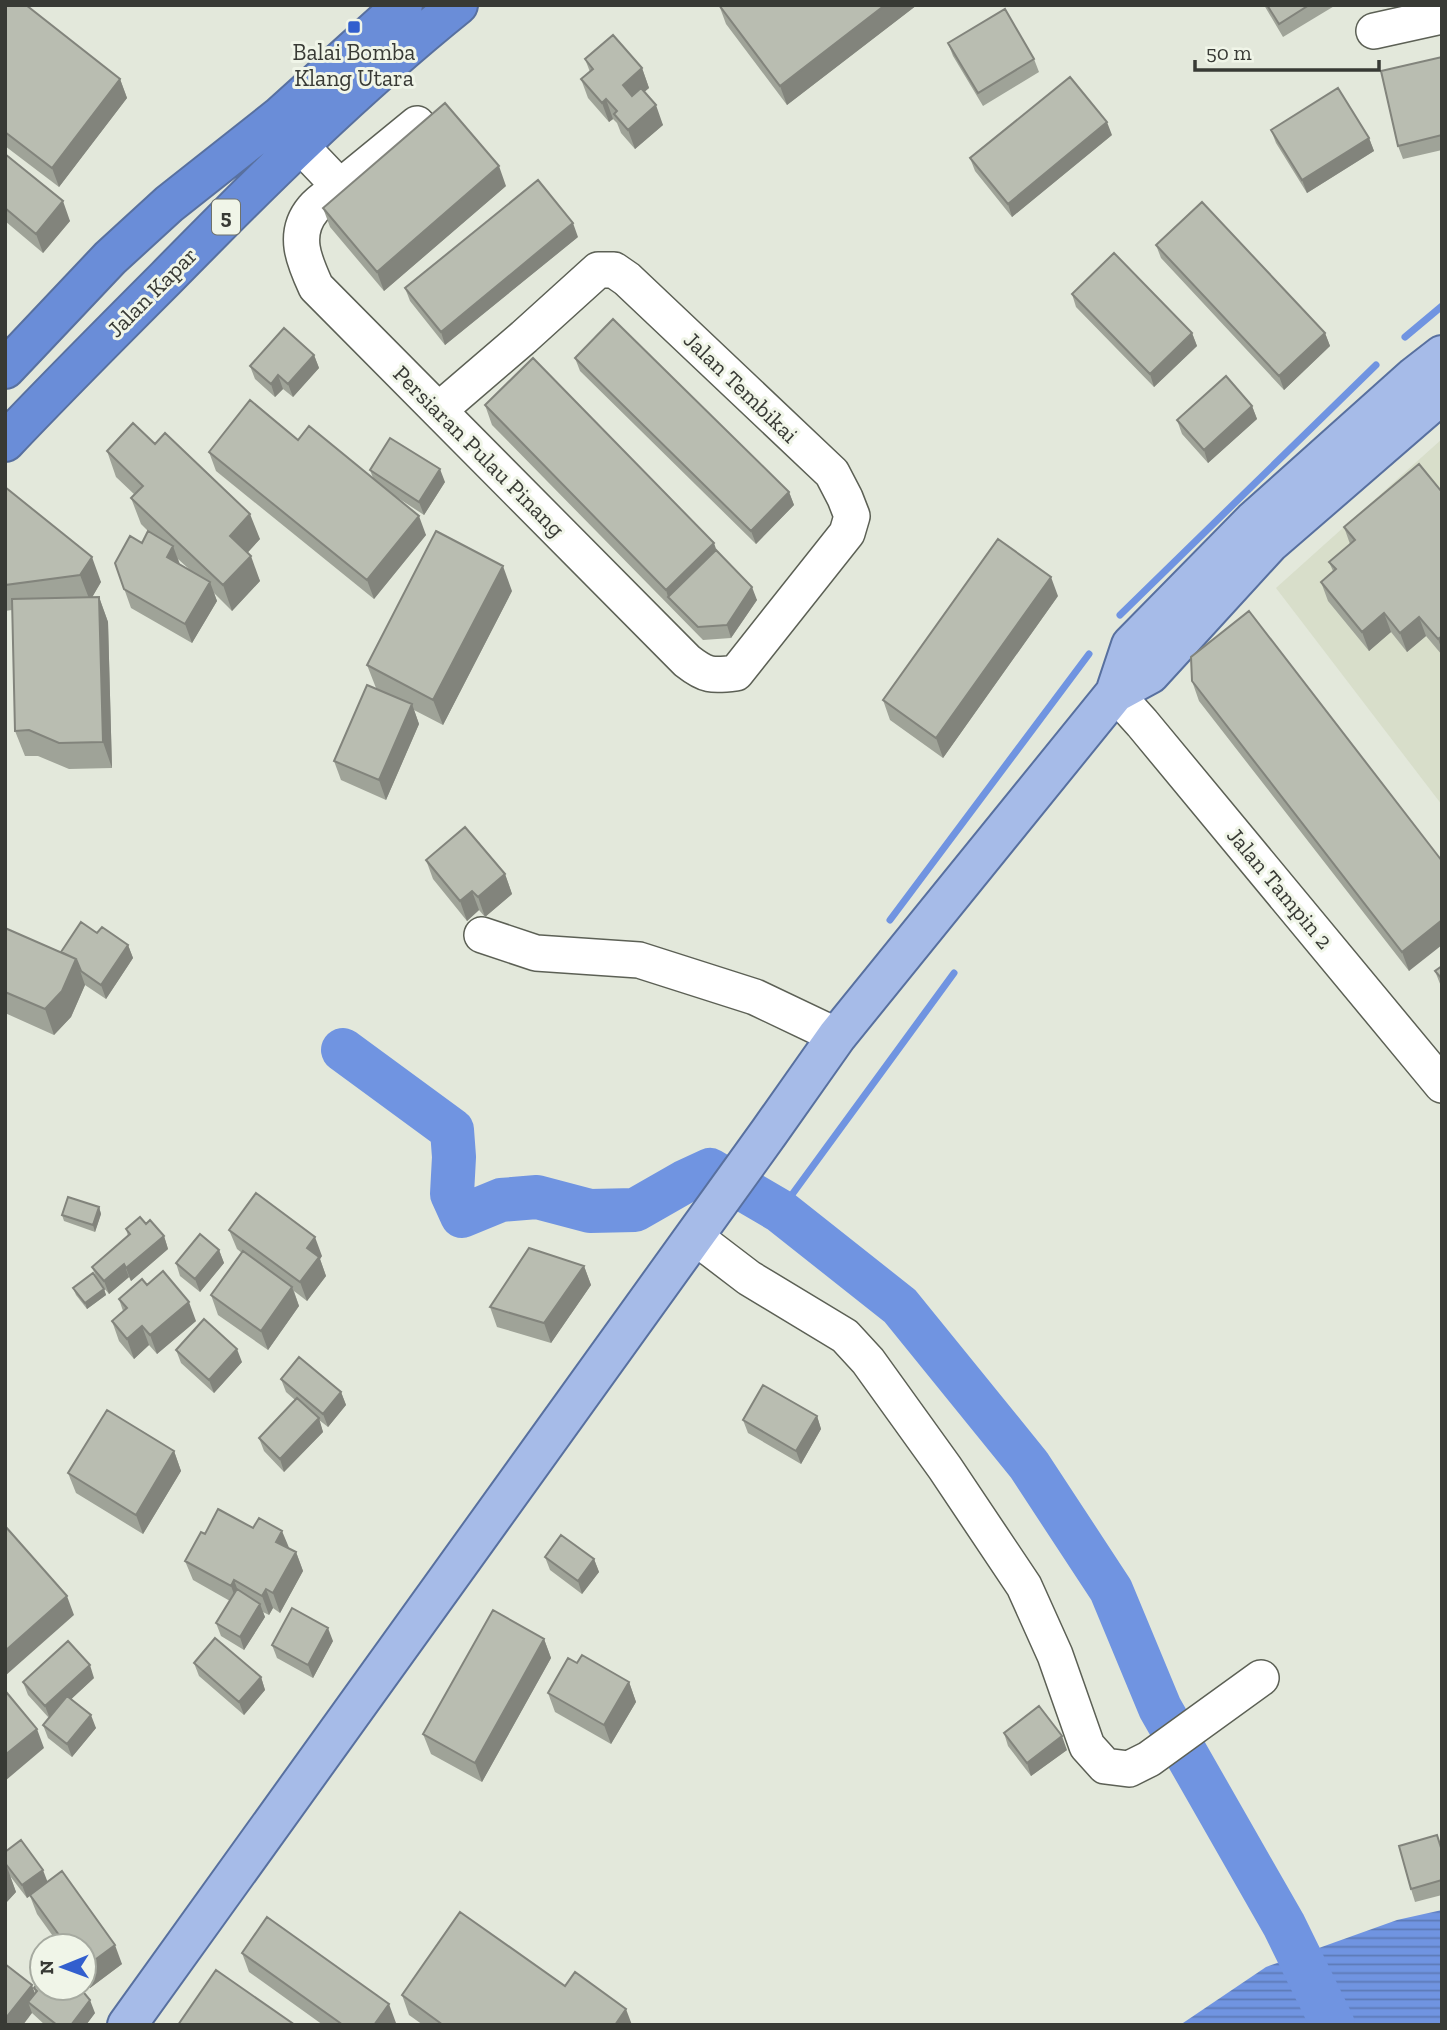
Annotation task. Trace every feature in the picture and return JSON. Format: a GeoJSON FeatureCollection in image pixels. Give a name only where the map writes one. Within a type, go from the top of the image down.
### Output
{"type":"FeatureCollection","features":[{"type":"Feature","properties":{"kind":"highway","name":"5"},"geometry":{"type":"LineString","coordinates":[[5,369],[110,258],[169,204],[279,117],[403,5]]}},
{"type":"Feature","properties":{"kind":"highway","name":"Jalan Kapar"},"geometry":{"type":"LineString","coordinates":[[5,442],[300,145],[361,88],[458,5]]}},
{"type":"Feature","properties":{"kind":"main road"},"geometry":{"type":"LineString","coordinates":[[1115,694],[1131,645],[1140,635],[1253,521],[1442,355]]}},
{"type":"Feature","properties":{"kind":"main road"},"geometry":{"type":"LineString","coordinates":[[127,2025],[836,1036],[1115,694],[1150,674],[1269,544],[1442,394]]}},
{"type":"Feature","properties":{"kind":"street"},"geometry":{"type":"LineString","coordinates":[[1374,31],[1442,16]]}},
{"type":"Feature","properties":{"kind":"street","name":"Persiaran Pulau Pinang"},"geometry":{"type":"LineString","coordinates":[[417,124],[315,207],[305,220],[301,246],[316,287],[687,661],[701,672],[717,676],[736,673]]}},
{"type":"Feature","properties":{"kind":"street"},"geometry":{"type":"LineString","coordinates":[[300,145],[340,187]]}},
{"type":"Feature","properties":{"kind":"street","name":"Jalan Tembikai"},"geometry":{"type":"LineString","coordinates":[[439,410],[598,270],[614,270],[627,279],[832,473],[852,516],[847,533],[736,673]]}},
{"type":"Feature","properties":{"kind":"street","name":"Jalan Tampin 2"},"geometry":{"type":"LineString","coordinates":[[1115,694],[1168,754],[1442,1085]]}},
{"type":"Feature","properties":{"kind":"street"},"geometry":{"type":"LineString","coordinates":[[481,935],[536,953],[639,960],[755,998],[836,1036]]}},
{"type":"Feature","properties":{"kind":"street"},"geometry":{"type":"LineString","coordinates":[[702,1225],[749,1278],[845,1336],[868,1361],[945,1468],[1024,1586],[1055,1655],[1087,1746],[1105,1766],[1129,1769],[1149,1759],[1261,1678]]}},
{"type":"Feature","properties":{"kind":"shaded area"},"geometry":{"type":"Polygon","coordinates":[[[1442,439],[1442,805],[1276,588],[1442,439]]]}},
{"type":"Feature","properties":{"kind":"water"},"geometry":{"type":"Polygon","coordinates":[[[1442,1910],[1442,2025],[1180,2025],[1266,1967],[1397,1920],[1442,1910]]]}},
{"type":"Feature","properties":{"kind":"building"},"geometry":{"type":"Polygon","coordinates":[[[5,5],[26,5],[120,79],[52,168],[5,132],[5,5]]]}},
{"type":"Feature","properties":{"kind":"building"},"geometry":{"type":"Polygon","coordinates":[[[719,5],[885,5],[780,86],[719,5]]]}},
{"type":"Feature","properties":{"kind":"building"},"geometry":{"type":"Polygon","coordinates":[[[1267,5],[1309,5],[1279,24],[1267,5]]]}},
{"type":"Feature","properties":{"kind":"building"},"geometry":{"type":"Polygon","coordinates":[[[1005,9],[1034,59],[978,93],[948,43],[1005,9]]]}},
{"type":"Feature","properties":{"kind":"building"},"geometry":{"type":"Polygon","coordinates":[[[613,35],[642,68],[623,85],[632,96],[641,88],[656,105],[628,130],[614,114],[617,111],[606,99],[602,103],[581,79],[593,69],[585,59],[613,35]]]}},
{"type":"Feature","properties":{"kind":"building"},"geometry":{"type":"Polygon","coordinates":[[[1442,57],[1442,135],[1398,146],[1381,71],[1442,57]]]}},
{"type":"Feature","properties":{"kind":"building"},"geometry":{"type":"Polygon","coordinates":[[[1070,77],[1107,122],[1008,204],[970,158],[1070,77]]]}},
{"type":"Feature","properties":{"kind":"building"},"geometry":{"type":"Polygon","coordinates":[[[1338,88],[1369,138],[1302,180],[1271,130],[1338,88]]]}},
{"type":"Feature","properties":{"kind":"building"},"geometry":{"type":"Polygon","coordinates":[[[445,103],[499,166],[377,272],[323,208],[445,103]]]}},
{"type":"Feature","properties":{"kind":"building"},"geometry":{"type":"Polygon","coordinates":[[[5,154],[63,201],[36,234],[5,208],[5,154]]]}},
{"type":"Feature","properties":{"kind":"building"},"geometry":{"type":"Polygon","coordinates":[[[538,180],[573,223],[441,332],[405,288],[538,180]]]}},
{"type":"Feature","properties":{"kind":"building"},"geometry":{"type":"Polygon","coordinates":[[[1202,202],[1325,333],[1279,376],[1156,245],[1202,202]]]}},
{"type":"Feature","properties":{"kind":"building"},"geometry":{"type":"Polygon","coordinates":[[[1114,253],[1192,333],[1150,374],[1072,294],[1114,253]]]}},
{"type":"Feature","properties":{"kind":"building"},"geometry":{"type":"Polygon","coordinates":[[[613,319],[789,492],[751,531],[575,358],[613,319]]]}},
{"type":"Feature","properties":{"kind":"building"},"geometry":{"type":"Polygon","coordinates":[[[284,328],[314,355],[288,384],[278,375],[271,384],[250,366],[284,328]]]}},
{"type":"Feature","properties":{"kind":"building"},"geometry":{"type":"Polygon","coordinates":[[[533,358],[714,543],[666,590],[485,405],[533,358]]]}},
{"type":"Feature","properties":{"kind":"building"},"geometry":{"type":"Polygon","coordinates":[[[1226,376],[1252,406],[1204,450],[1177,420],[1226,376]]]}},
{"type":"Feature","properties":{"kind":"building"},"geometry":{"type":"Polygon","coordinates":[[[250,400],[298,440],[309,426],[419,516],[367,580],[209,452],[250,400]]]}},
{"type":"Feature","properties":{"kind":"building"},"geometry":{"type":"Polygon","coordinates":[[[133,423],[155,444],[165,433],[250,514],[230,536],[251,556],[223,585],[131,498],[143,486],[107,451],[133,423]]]}},
{"type":"Feature","properties":{"kind":"building"},"geometry":{"type":"Polygon","coordinates":[[[390,438],[440,469],[419,502],[370,470],[390,438]]]}},
{"type":"Feature","properties":{"kind":"building"},"geometry":{"type":"Polygon","coordinates":[[[1419,464],[1442,492],[1442,636],[1438,639],[1419,617],[1400,633],[1384,613],[1362,632],[1321,582],[1336,569],[1329,562],[1355,540],[1344,527],[1419,464]]]}},
{"type":"Feature","properties":{"kind":"building"},"geometry":{"type":"Polygon","coordinates":[[[5,487],[92,557],[80,575],[5,585],[5,487]]]}},
{"type":"Feature","properties":{"kind":"building"},"geometry":{"type":"Polygon","coordinates":[[[148,531],[173,546],[167,557],[210,582],[185,624],[124,589],[115,563],[130,536],[142,543],[148,531]]]}},
{"type":"Feature","properties":{"kind":"building"},"geometry":{"type":"Polygon","coordinates":[[[436,531],[503,566],[433,700],[367,665],[436,531]]]}},
{"type":"Feature","properties":{"kind":"building"},"geometry":{"type":"Polygon","coordinates":[[[998,539],[1051,577],[936,738],[883,700],[998,539]]]}},
{"type":"Feature","properties":{"kind":"building"},"geometry":{"type":"Polygon","coordinates":[[[716,550],[752,587],[727,625],[698,627],[668,597],[716,550]]]}},
{"type":"Feature","properties":{"kind":"building"},"geometry":{"type":"Polygon","coordinates":[[[99,597],[103,742],[59,743],[29,730],[15,731],[12,599],[99,597]]]}},
{"type":"Feature","properties":{"kind":"building"},"geometry":{"type":"Polygon","coordinates":[[[1249,611],[1442,861],[1442,920],[1402,952],[1192,681],[1191,657],[1249,611]]]}},
{"type":"Feature","properties":{"kind":"building"},"geometry":{"type":"Polygon","coordinates":[[[367,685],[412,704],[379,780],[334,761],[367,685]]]}},
{"type":"Feature","properties":{"kind":"building"},"geometry":{"type":"Polygon","coordinates":[[[465,827],[505,874],[478,897],[472,891],[460,901],[426,860],[465,827]]]}},
{"type":"Feature","properties":{"kind":"building"},"geometry":{"type":"Polygon","coordinates":[[[81,922],[97,933],[102,927],[128,945],[101,985],[81,971],[76,959],[61,952],[81,922]]]}},
{"type":"Feature","properties":{"kind":"building"},"geometry":{"type":"Polygon","coordinates":[[[5,928],[76,959],[62,991],[45,1009],[5,992],[5,928]]]}},
{"type":"Feature","properties":{"kind":"building"},"geometry":{"type":"Polygon","coordinates":[[[1442,966],[1442,979],[1435,971],[1442,966]]]}},
{"type":"Feature","properties":{"kind":"building"},"geometry":{"type":"Polygon","coordinates":[[[256,1193],[315,1237],[307,1248],[319,1257],[300,1282],[229,1230],[256,1193]]]}},
{"type":"Feature","properties":{"kind":"building"},"geometry":{"type":"Polygon","coordinates":[[[68,1197],[99,1207],[93,1225],[62,1215],[68,1197]]]}},
{"type":"Feature","properties":{"kind":"building"},"geometry":{"type":"Polygon","coordinates":[[[140,1217],[146,1224],[150,1220],[164,1236],[126,1268],[124,1264],[104,1281],[92,1267],[130,1234],[126,1229],[140,1217]]]}},
{"type":"Feature","properties":{"kind":"building"},"geometry":{"type":"Polygon","coordinates":[[[200,1234],[219,1250],[195,1279],[176,1263],[200,1234]]]}},
{"type":"Feature","properties":{"kind":"building"},"geometry":{"type":"Polygon","coordinates":[[[529,1248],[584,1266],[544,1323],[490,1307],[529,1248]]]}},
{"type":"Feature","properties":{"kind":"building"},"geometry":{"type":"Polygon","coordinates":[[[243,1251],[292,1287],[261,1331],[211,1295],[243,1251]]]}},
{"type":"Feature","properties":{"kind":"building"},"geometry":{"type":"Polygon","coordinates":[[[163,1271],[189,1302],[150,1335],[142,1326],[127,1339],[112,1321],[127,1308],[119,1299],[142,1279],[147,1285],[163,1271]]]}},
{"type":"Feature","properties":{"kind":"building"},"geometry":{"type":"Polygon","coordinates":[[[93,1273],[104,1289],[85,1303],[73,1288],[93,1273]]]}},
{"type":"Feature","properties":{"kind":"building"},"geometry":{"type":"Polygon","coordinates":[[[204,1319],[237,1349],[209,1380],[176,1350],[204,1319]]]}},
{"type":"Feature","properties":{"kind":"building"},"geometry":{"type":"Polygon","coordinates":[[[299,1357],[341,1392],[323,1414],[281,1379],[299,1357]]]}},
{"type":"Feature","properties":{"kind":"building"},"geometry":{"type":"Polygon","coordinates":[[[763,1385],[817,1416],[796,1451],[743,1420],[763,1385]]]}},
{"type":"Feature","properties":{"kind":"building"},"geometry":{"type":"Polygon","coordinates":[[[297,1398],[319,1418],[280,1459],[259,1438],[297,1398]]]}},
{"type":"Feature","properties":{"kind":"building"},"geometry":{"type":"Polygon","coordinates":[[[107,1410],[174,1451],[136,1515],[68,1473],[107,1410]]]}},
{"type":"Feature","properties":{"kind":"building"},"geometry":{"type":"Polygon","coordinates":[[[218,1509],[253,1528],[259,1518],[282,1531],[276,1542],[296,1552],[273,1593],[266,1589],[262,1596],[234,1580],[231,1586],[185,1561],[201,1532],[205,1534],[218,1509]]]}},
{"type":"Feature","properties":{"kind":"building"},"geometry":{"type":"Polygon","coordinates":[[[5,1526],[67,1596],[5,1651],[5,1526]]]}},
{"type":"Feature","properties":{"kind":"building"},"geometry":{"type":"Polygon","coordinates":[[[561,1535],[594,1559],[578,1581],[545,1557],[561,1535]]]}},
{"type":"Feature","properties":{"kind":"building"},"geometry":{"type":"Polygon","coordinates":[[[237,1589],[260,1604],[240,1637],[216,1623],[237,1589]]]}},
{"type":"Feature","properties":{"kind":"building"},"geometry":{"type":"Polygon","coordinates":[[[292,1608],[328,1628],[308,1665],[272,1645],[292,1608]]]}},
{"type":"Feature","properties":{"kind":"building"},"geometry":{"type":"Polygon","coordinates":[[[493,1610],[544,1639],[475,1763],[423,1734],[493,1610]]]}},
{"type":"Feature","properties":{"kind":"building"},"geometry":{"type":"Polygon","coordinates":[[[215,1638],[261,1677],[239,1702],[194,1663],[215,1638]]]}},
{"type":"Feature","properties":{"kind":"building"},"geometry":{"type":"Polygon","coordinates":[[[68,1641],[90,1665],[45,1706],[23,1682],[68,1641]]]}},
{"type":"Feature","properties":{"kind":"building"},"geometry":{"type":"Polygon","coordinates":[[[582,1655],[629,1682],[604,1725],[548,1693],[568,1658],[577,1663],[582,1655]]]}},
{"type":"Feature","properties":{"kind":"building"},"geometry":{"type":"Polygon","coordinates":[[[7,1693],[37,1729],[5,1755],[5,1695],[7,1693]]]}},
{"type":"Feature","properties":{"kind":"building"},"geometry":{"type":"Polygon","coordinates":[[[67,1696],[91,1715],[67,1744],[43,1725],[67,1696]]]}},
{"type":"Feature","properties":{"kind":"building"},"geometry":{"type":"Polygon","coordinates":[[[1039,1706],[1062,1736],[1027,1763],[1004,1733],[1039,1706]]]}},
{"type":"Feature","properties":{"kind":"building"},"geometry":{"type":"Polygon","coordinates":[[[1437,1835],[1442,1851],[1442,1880],[1411,1889],[1399,1846],[1437,1835]]]}},
{"type":"Feature","properties":{"kind":"building"},"geometry":{"type":"Polygon","coordinates":[[[21,1840],[43,1870],[22,1885],[5,1863],[5,1852],[21,1840]]]}},
{"type":"Feature","properties":{"kind":"building"},"geometry":{"type":"Polygon","coordinates":[[[62,1871],[115,1945],[98,1958],[98,1932],[57,1932],[30,1895],[62,1871]]]}},
{"type":"Feature","properties":{"kind":"building"},"geometry":{"type":"Polygon","coordinates":[[[460,1912],[565,1986],[575,1972],[626,2009],[615,2025],[443,2025],[402,1995],[460,1912]]]}},
{"type":"Feature","properties":{"kind":"building"},"geometry":{"type":"Polygon","coordinates":[[[267,1917],[389,2004],[374,2025],[343,2025],[242,1953],[267,1917]]]}},
{"type":"Feature","properties":{"kind":"building"},"geometry":{"type":"Polygon","coordinates":[[[5,1964],[28,1982],[28,1990],[5,2019],[5,1964]]]}},
{"type":"Feature","properties":{"kind":"building"},"geometry":{"type":"Polygon","coordinates":[[[216,1970],[295,2025],[178,2025],[216,1970]]]}},
{"type":"Feature","properties":{"kind":"building"},"geometry":{"type":"Polygon","coordinates":[[[28,2002],[88,2002],[71,2025],[57,2025],[28,2002]]]}},
{"type":"Feature","properties":{"kind":"waterway"},"geometry":{"type":"LineString","coordinates":[[1405,337],[1442,306]]}},
{"type":"Feature","properties":{"kind":"waterway"},"geometry":{"type":"LineString","coordinates":[[1120,615],[1376,365]]}},
{"type":"Feature","properties":{"kind":"waterway"},"geometry":{"type":"LineString","coordinates":[[890,920],[1089,654]]}},
{"type":"Feature","properties":{"kind":"waterway"},"geometry":{"type":"LineString","coordinates":[[780,1211],[954,973]]}},
{"type":"Feature","properties":{"kind":"waterway"},"geometry":{"type":"LineString","coordinates":[[343,1050],[452,1130],[452,1194],[462,1216],[501,1200],[537,1197],[590,1211],[635,1210],[710,1170],[780,1211],[900,1306],[1029,1465],[1111,1590],[1160,1708],[1284,1925],[1333,2025]]}},
{"type":"Feature","properties":{"kind":"place","name":"Balai Bomba Klang Utara"},"geometry":{"type":"Point","coordinates":[354,27]}}]}
